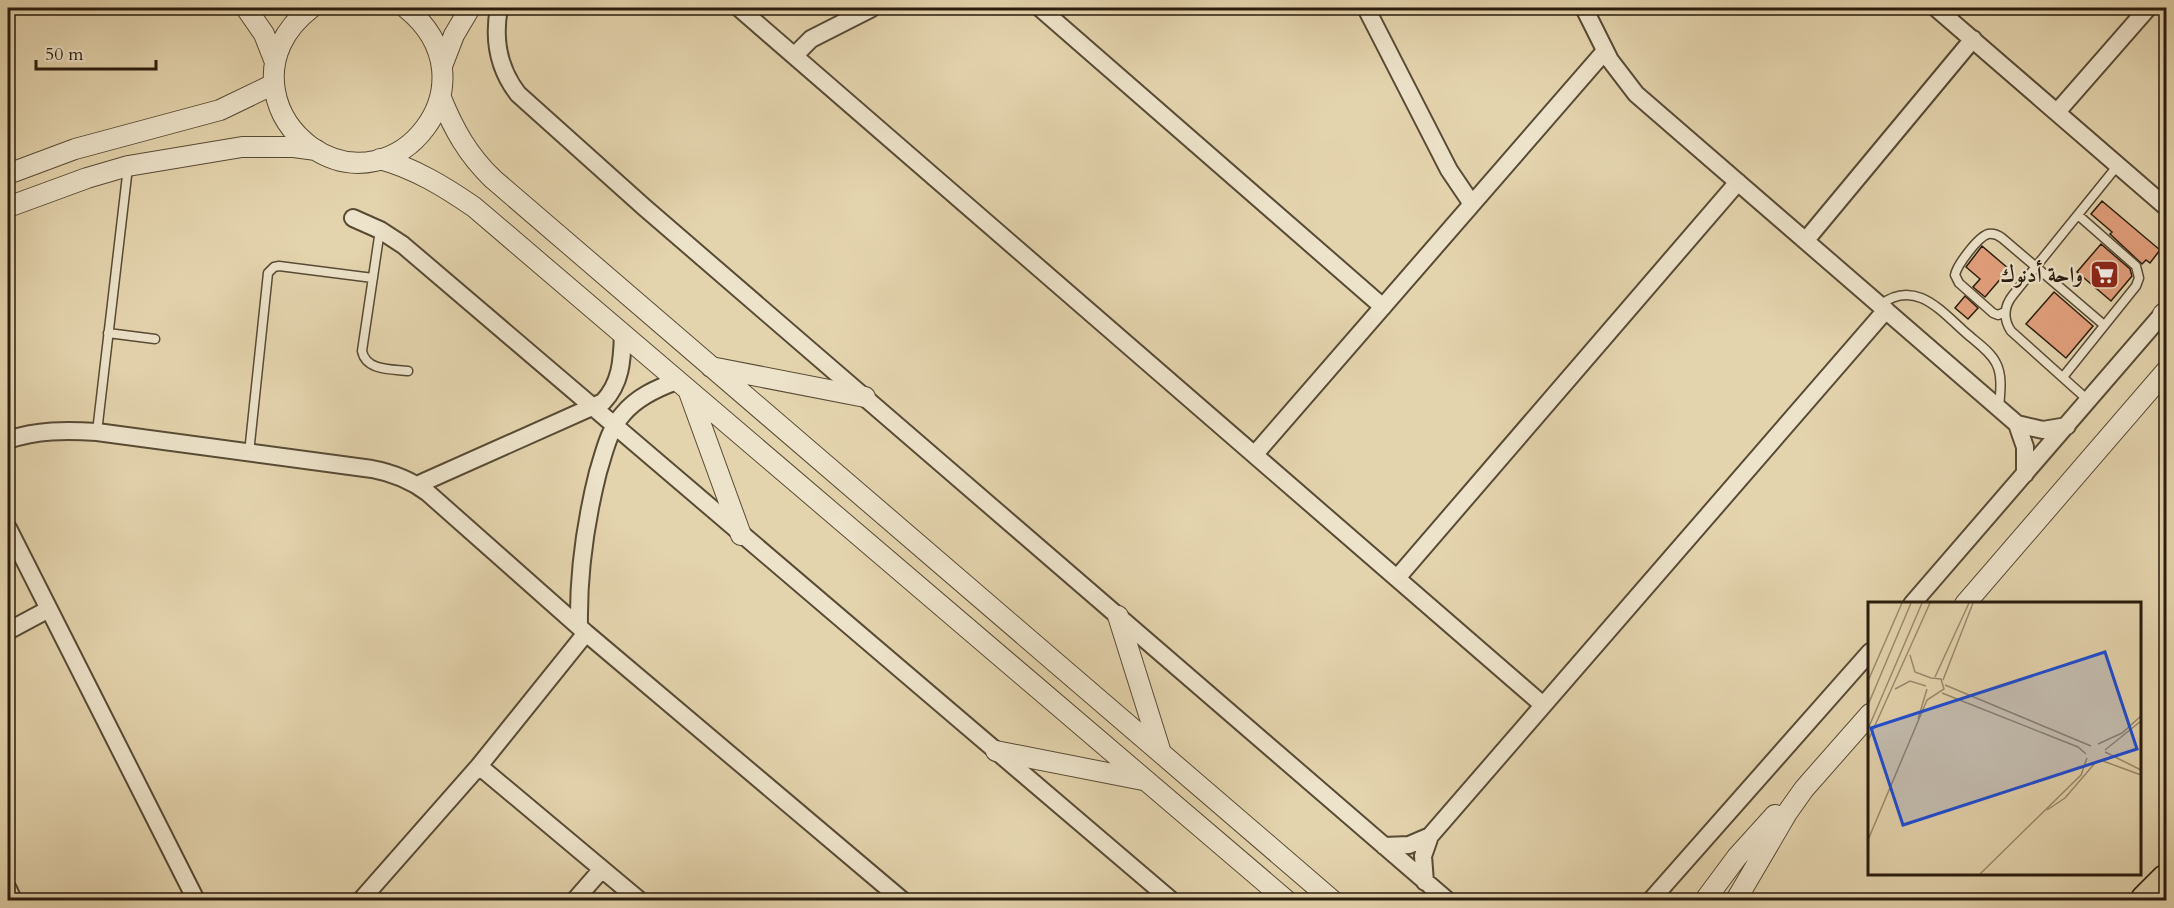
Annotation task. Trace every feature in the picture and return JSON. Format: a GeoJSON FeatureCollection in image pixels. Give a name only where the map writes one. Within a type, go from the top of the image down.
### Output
{"type":"FeatureCollection","features":[{"type":"Feature","properties":{"kind":"highway"},"geometry":{"type":"LineString","coordinates":[[2146,900],[2166,880]]}},
{"type":"Feature","properties":{"kind":"street"},"geometry":{"type":"LineString","coordinates":[[246,8],[264,34],[275,62]]}},
{"type":"Feature","properties":{"kind":"street"},"geometry":{"type":"LineString","coordinates":[[311,8],[299,16],[280,45],[275,62],[274,84],[277,100],[287,122],[303,141],[316,150]]}},
{"type":"Feature","properties":{"kind":"street"},"geometry":{"type":"LineString","coordinates":[[8,207],[66,185],[128,166],[242,147],[294,147],[316,150],[347,161],[363,161],[380,159],[407,146],[418,137],[436,112],[441,98],[442,66],[438,49],[430,33],[419,18],[406,8]]}},
{"type":"Feature","properties":{"kind":"street"},"geometry":{"type":"LineString","coordinates":[[442,66],[454,35],[470,8]]}},
{"type":"Feature","properties":{"kind":"street"},"geometry":{"type":"LineString","coordinates":[[499,8],[496,35],[498,55],[504,73],[518,94],[644,207],[1447,900]]}},
{"type":"Feature","properties":{"kind":"street"},"geometry":{"type":"LineString","coordinates":[[739,8],[1543,705]]}},
{"type":"Feature","properties":{"kind":"street"},"geometry":{"type":"LineString","coordinates":[[795,55],[811,39],[872,8]]}},
{"type":"Feature","properties":{"kind":"street"},"geometry":{"type":"LineString","coordinates":[[1040,8],[1383,307]]}},
{"type":"Feature","properties":{"kind":"street"},"geometry":{"type":"LineString","coordinates":[[1366,8],[1449,170],[1472,204]]}},
{"type":"Feature","properties":{"kind":"street"},"geometry":{"type":"LineString","coordinates":[[1584,8],[1605,51],[1619,74],[1636,94],[1999,409],[2017,424],[2043,430],[2067,426]]}},
{"type":"Feature","properties":{"kind":"street"},"geometry":{"type":"LineString","coordinates":[[1936,8],[2166,207]]}},
{"type":"Feature","properties":{"kind":"street"},"geometry":{"type":"LineString","coordinates":[[2057,112],[2148,8]]}},
{"type":"Feature","properties":{"kind":"street"},"geometry":{"type":"LineString","coordinates":[[1806,240],[1973,39]]}},
{"type":"Feature","properties":{"kind":"street"},"geometry":{"type":"LineString","coordinates":[[1255,454],[1605,51]]}},
{"type":"Feature","properties":{"kind":"street"},"geometry":{"type":"LineString","coordinates":[[8,174],[75,149],[220,110],[274,84]]}},
{"type":"Feature","properties":{"kind":"street"},"geometry":{"type":"LineString","coordinates":[[441,98],[460,140],[481,167],[710,367],[1332,900]]}},
{"type":"Feature","properties":{"kind":"street"},"geometry":{"type":"LineString","coordinates":[[380,159],[433,181],[474,207],[1286,900]]}},
{"type":"Feature","properties":{"kind":"street"},"geometry":{"type":"LineString","coordinates":[[1397,578],[1738,182]]}},
{"type":"Feature","properties":{"kind":"street"},"geometry":{"type":"LineString","coordinates":[[353,218],[380,230],[403,245],[1171,900]]}},
{"type":"Feature","properties":{"kind":"street"},"geometry":{"type":"LineString","coordinates":[[1425,882],[1424,856],[1430,836],[1883,308]]}},
{"type":"Feature","properties":{"kind":"street"},"geometry":{"type":"LineString","coordinates":[[1913,602],[2165,314]]}},
{"type":"Feature","properties":{"kind":"street"},"geometry":{"type":"LineString","coordinates":[[417,485],[603,402],[611,394],[619,378],[623,335]]}},
{"type":"Feature","properties":{"kind":"street"},"geometry":{"type":"LineString","coordinates":[[710,367],[865,397]]}},
{"type":"Feature","properties":{"kind":"street"},"geometry":{"type":"LineString","coordinates":[[1966,602],[2166,371]]}},
{"type":"Feature","properties":{"kind":"street"},"geometry":{"type":"LineString","coordinates":[[361,900],[479,766],[583,630],[580,571],[587,519],[602,459],[614,425],[635,402],[662,386],[682,385]]}},
{"type":"Feature","properties":{"kind":"street"},"geometry":{"type":"LineString","coordinates":[[682,385],[741,535]]}},
{"type":"Feature","properties":{"kind":"street"},"geometry":{"type":"LineString","coordinates":[[2017,424],[2025,447],[2025,474]]}},
{"type":"Feature","properties":{"kind":"street"},"geometry":{"type":"LineString","coordinates":[[8,440],[45,431],[97,432],[372,469],[398,476],[417,485],[583,630],[902,900]]}},
{"type":"Feature","properties":{"kind":"street"},"geometry":{"type":"LineString","coordinates":[[8,528],[196,900]]}},
{"type":"Feature","properties":{"kind":"street"},"geometry":{"type":"LineString","coordinates":[[8,631],[49,609]]}},
{"type":"Feature","properties":{"kind":"street"},"geometry":{"type":"LineString","coordinates":[[1118,616],[1161,753]]}},
{"type":"Feature","properties":{"kind":"street"},"geometry":{"type":"LineString","coordinates":[[1651,900],[1868,653]]}},
{"type":"Feature","properties":{"kind":"street"},"geometry":{"type":"LineString","coordinates":[[1705,900],[1754,837],[1804,789],[1868,715]]}},
{"type":"Feature","properties":{"kind":"street"},"geometry":{"type":"LineString","coordinates":[[996,751],[1145,780]]}},
{"type":"Feature","properties":{"kind":"street"},"geometry":{"type":"LineString","coordinates":[[479,766],[639,900]]}},
{"type":"Feature","properties":{"kind":"street"},"geometry":{"type":"LineString","coordinates":[[1736,900],[1772,837],[1804,789]]}},
{"type":"Feature","properties":{"kind":"street"},"geometry":{"type":"LineString","coordinates":[[1384,846],[1408,845],[1430,836]]}},
{"type":"Feature","properties":{"kind":"street"},"geometry":{"type":"LineString","coordinates":[[575,900],[602,869]]}},
{"type":"Feature","properties":{"kind":"street"},"geometry":{"type":"LineString","coordinates":[[8,890],[13,900]]}},
{"type":"Feature","properties":{"kind":"lane"},"geometry":{"type":"LineString","coordinates":[[2089,401],[2011,331],[2007,325],[2005,312],[2009,300],[2118,165]]}},
{"type":"Feature","properties":{"kind":"lane"},"geometry":{"type":"LineString","coordinates":[[97,432],[128,166]]}},
{"type":"Feature","properties":{"kind":"lane"},"geometry":{"type":"LineString","coordinates":[[2063,377],[2136,286],[2139,278],[2136,266],[2078,215]]}},
{"type":"Feature","properties":{"kind":"lane"},"geometry":{"type":"LineString","coordinates":[[380,230],[363,357],[370,365],[376,367],[408,371]]}},
{"type":"Feature","properties":{"kind":"lane"},"geometry":{"type":"LineString","coordinates":[[2005,312],[1998,315],[1993,313],[1959,283],[1955,275],[1959,265],[1983,237],[1992,234],[2002,238],[2104,325]]}},
{"type":"Feature","properties":{"kind":"lane"},"geometry":{"type":"LineString","coordinates":[[249,453],[268,273],[274,267],[279,266],[373,278]]}},
{"type":"Feature","properties":{"kind":"lane"},"geometry":{"type":"LineString","coordinates":[[1883,308],[1892,297],[1906,295],[1919,297],[1933,304],[1993,359],[2000,379],[1999,409]]}},
{"type":"Feature","properties":{"kind":"lane"},"geometry":{"type":"LineString","coordinates":[[108,333],[155,339]]}},
{"type":"Feature","properties":{"kind":"building"},"geometry":{"type":"Polygon","coordinates":[[[2102,201],[2160,250],[2150,263],[2146,260],[2142,264],[2110,234],[2112,232],[2091,214],[2102,201]]]}},
{"type":"Feature","properties":{"kind":"building","name":"واحة أدنوك"},"geometry":{"type":"Polygon","coordinates":[[[2101,244],[2130,269],[2132,276],[2111,301],[2077,272],[2101,244]]]}},
{"type":"Feature","properties":{"kind":"building"},"geometry":{"type":"Polygon","coordinates":[[[1982,246],[2009,269],[1985,297],[1973,287],[1980,279],[1966,267],[1982,246]]]}},
{"type":"Feature","properties":{"kind":"building"},"geometry":{"type":"Polygon","coordinates":[[[2054,292],[2093,326],[2066,358],[2026,324],[2054,292]]]}},
{"type":"Feature","properties":{"kind":"building"},"geometry":{"type":"Polygon","coordinates":[[[1965,296],[1978,308],[1968,319],[1955,308],[1965,296]]]}},
{"type":"Feature","properties":{"kind":"place","name":"واحة أدنوك"},"geometry":{"type":"Point","coordinates":[2104,274]}}]}
